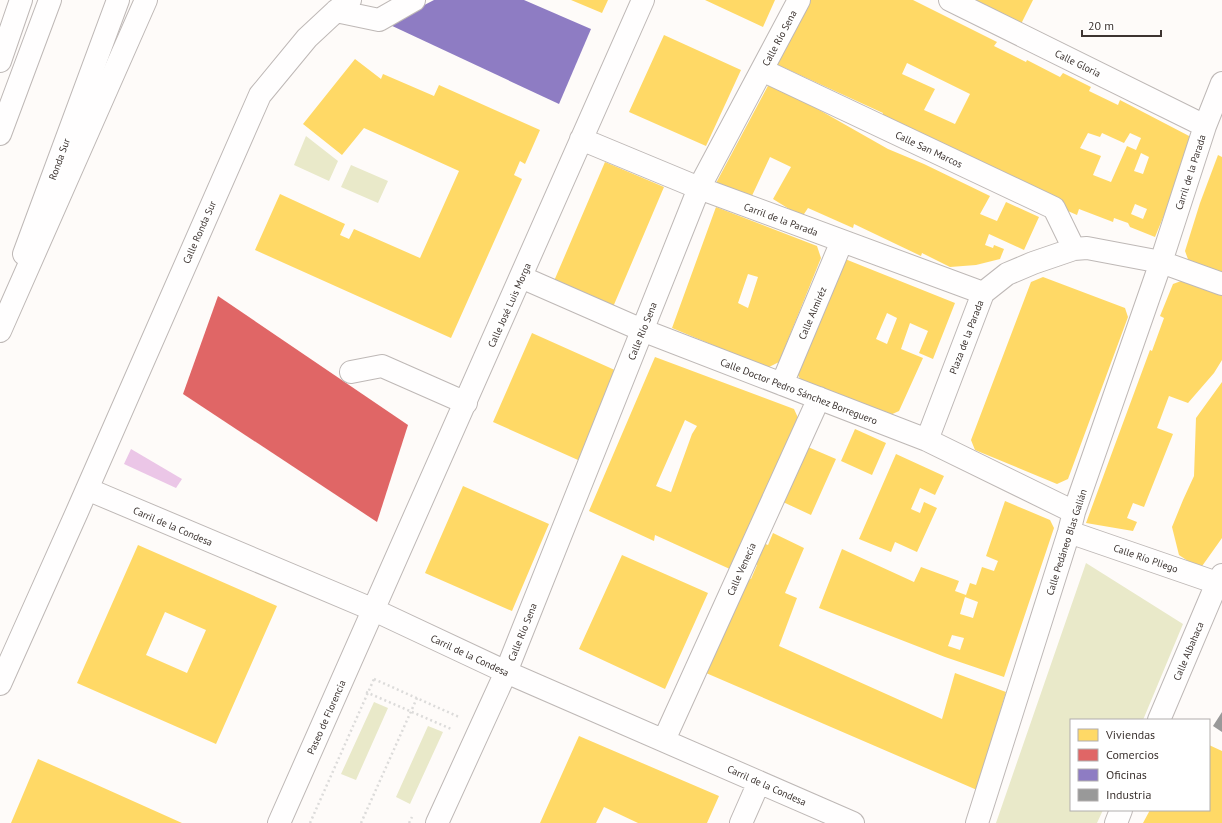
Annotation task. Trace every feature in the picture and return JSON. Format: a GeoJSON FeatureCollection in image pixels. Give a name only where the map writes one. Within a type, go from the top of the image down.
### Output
{"type":"FeatureCollection","features":[{"type":"Feature","properties":{"kind":"main road"},"geometry":{"type":"LineString","coordinates":[[0,61],[20,0]]}},
{"type":"Feature","properties":{"kind":"main road"},"geometry":{"type":"LineString","coordinates":[[0,134],[50,0]]}},
{"type":"Feature","properties":{"kind":"main road","name":"Ronda Sur"},"geometry":{"type":"LineString","coordinates":[[0,318],[118,0]]}},
{"type":"Feature","properties":{"kind":"main road"},"geometry":{"type":"LineString","coordinates":[[0,331],[146,0]]}},
{"type":"Feature","properties":{"kind":"main road"},"geometry":{"type":"LineString","coordinates":[[343,5],[379,20],[414,0]]}},
{"type":"Feature","properties":{"kind":"main road","name":"Calle José Luis Morga"},"geometry":{"type":"LineString","coordinates":[[374,610],[643,0]]}},
{"type":"Feature","properties":{"kind":"main road","name":"Calle Río Sena"},"geometry":{"type":"LineString","coordinates":[[506,672],[699,188],[800,0]]}},
{"type":"Feature","properties":{"kind":"main road","name":"Calle Gloria"},"geometry":{"type":"LineString","coordinates":[[950,0],[1205,126]]}},
{"type":"Feature","properties":{"kind":"main road","name":"Calle Ronda Sur"},"geometry":{"type":"LineString","coordinates":[[0,684],[260,95],[307,38],[343,5]]}},
{"type":"Feature","properties":{"kind":"main road","name":"Calle San Marcos"},"geometry":{"type":"LineString","coordinates":[[762,70],[1054,208],[1074,249]]}},
{"type":"Feature","properties":{"kind":"main road","name":"Carril de la Parada"},"geometry":{"type":"LineString","coordinates":[[1161,262],[1205,126],[1222,83]]}},
{"type":"Feature","properties":{"kind":"main road","name":"Carril de la Parada"},"geometry":{"type":"LineString","coordinates":[[582,139],[699,188],[983,293]]}},
{"type":"Feature","properties":{"kind":"main road","name":"Calle Almiréz"},"geometry":{"type":"LineString","coordinates":[[782,384],[842,241]]}},
{"type":"Feature","properties":{"kind":"main road","name":"Plaza de la Parada"},"geometry":{"type":"LineString","coordinates":[[927,440],[983,293],[1007,274],[1033,262],[1074,249],[1086,248],[1161,262],[1222,284]]}},
{"type":"Feature","properties":{"kind":"main road","name":"Calle Pedáneo Blas Galián"},"geometry":{"type":"LineString","coordinates":[[977,823],[1072,522],[1161,262]]}},
{"type":"Feature","properties":{"kind":"main road","name":"Calle Doctor Pedro Sánchez Borreguero"},"geometry":{"type":"LineString","coordinates":[[521,277],[642,330],[927,440],[1072,522]]}},
{"type":"Feature","properties":{"kind":"main road"},"geometry":{"type":"LineString","coordinates":[[350,372],[382,366],[466,403]]}},
{"type":"Feature","properties":{"kind":"main road","name":"Calle Venecia"},"geometry":{"type":"LineString","coordinates":[[664,740],[819,398]]}},
{"type":"Feature","properties":{"kind":"main road","name":"Carril de la Condesa"},"geometry":{"type":"LineString","coordinates":[[87,489],[374,610],[506,672],[853,823]]}},
{"type":"Feature","properties":{"kind":"main road","name":"Calle Río Pliego"},"geometry":{"type":"LineString","coordinates":[[1072,522],[1220,581]]}},
{"type":"Feature","properties":{"kind":"main road","name":"Calle Albahaca"},"geometry":{"type":"LineString","coordinates":[[1159,719],[1220,581]]}},
{"type":"Feature","properties":{"kind":"main road","name":"Paseo de Florencia"},"geometry":{"type":"LineString","coordinates":[[279,823],[374,610]]}},
{"type":"Feature","properties":{"kind":"main road"},"geometry":{"type":"LineString","coordinates":[[437,823],[506,672]]}},
{"type":"Feature","properties":{"kind":"main road"},"geometry":{"type":"LineString","coordinates":[[741,823],[759,782]]}},
{"type":"Feature","properties":{"kind":"main road"},"geometry":{"type":"LineString","coordinates":[[1116,823],[1121,811]]}},
{"type":"Feature","properties":{"kind":"path"},"geometry":{"type":"LineString","coordinates":[[370,677],[461,718]]}},
{"type":"Feature","properties":{"kind":"path"},"geometry":{"type":"LineString","coordinates":[[310,823],[374,679]]}},
{"type":"Feature","properties":{"kind":"path"},"geometry":{"type":"LineString","coordinates":[[342,682],[451,729]]}},
{"type":"Feature","properties":{"kind":"path"},"geometry":{"type":"LineString","coordinates":[[361,823],[417,698]]}},
{"type":"Feature","properties":{"kind":"green space"},"geometry":{"type":"Polygon","coordinates":[[[306,136],[338,161],[329,181],[294,165],[306,136]]]}},
{"type":"Feature","properties":{"kind":"green space"},"geometry":{"type":"Polygon","coordinates":[[[351,165],[388,181],[378,203],[341,187],[351,165]]]}},
{"type":"Feature","properties":{"kind":"green space"},"geometry":{"type":"Polygon","coordinates":[[[1086,563],[1183,624],[1143,719],[1070,719],[1070,811],[1103,811],[1097,823],[996,823],[1086,563]]]}},
{"type":"Feature","properties":{"kind":"green space"},"geometry":{"type":"Polygon","coordinates":[[[374,702],[388,708],[356,780],[341,774],[374,702]]]}},
{"type":"Feature","properties":{"kind":"green space"},"geometry":{"type":"Polygon","coordinates":[[[428,726],[443,732],[410,804],[396,797],[428,726]]]}},
{"type":"Feature","properties":{"kind":"shaded area"},"geometry":{"type":"Polygon","coordinates":[[[131,449],[182,479],[176,488],[124,464],[131,449]]]}},
{"type":"Feature","properties":{"kind":"building: Viviendas"},"geometry":{"type":"Polygon","coordinates":[[[571,0],[608,0],[602,13],[571,0]]]}},
{"type":"Feature","properties":{"kind":"building: Viviendas"},"geometry":{"type":"Polygon","coordinates":[[[705,0],[775,0],[763,27],[705,0]]]}},
{"type":"Feature","properties":{"kind":"building: Viviendas"},"geometry":{"type":"Polygon","coordinates":[[[811,0],[913,0],[997,42],[994,46],[1026,62],[1027,60],[1060,77],[1063,73],[1091,87],[1089,91],[1118,105],[1120,100],[1191,137],[1169,203],[1155,237],[1130,227],[1128,223],[1114,218],[1113,222],[1079,209],[1077,215],[1031,195],[881,118],[883,113],[776,64],[811,0]],[[907,63],[902,74],[935,89],[924,110],[955,124],[970,94],[907,63]],[[1088,133],[1080,148],[1101,156],[1093,175],[1111,182],[1127,146],[1136,150],[1141,138],[1130,133],[1124,143],[1102,133],[1100,137],[1088,133]],[[1141,153],[1134,171],[1143,174],[1149,157],[1141,153]],[[1135,204],[1131,214],[1143,219],[1147,209],[1135,204]]]}},
{"type":"Feature","properties":{"kind":"building: Viviendas"},"geometry":{"type":"Polygon","coordinates":[[[960,0],[1033,0],[1019,28],[960,0]]]}},
{"type":"Feature","properties":{"kind":"building: Viviendas"},"geometry":{"type":"Polygon","coordinates":[[[664,35],[741,70],[706,146],[629,112],[664,35]]]}},
{"type":"Feature","properties":{"kind":"building: Viviendas"},"geometry":{"type":"Polygon","coordinates":[[[355,59],[381,79],[383,74],[434,96],[439,85],[540,130],[525,164],[520,161],[514,175],[522,179],[451,338],[255,250],[280,194],[345,224],[340,235],[349,239],[354,229],[420,258],[459,171],[364,128],[342,155],[303,124],[355,59]]]}},
{"type":"Feature","properties":{"kind":"building: Viviendas"},"geometry":{"type":"Polygon","coordinates":[[[770,82],[888,149],[924,164],[990,196],[980,214],[997,221],[1006,202],[1039,217],[1024,250],[989,234],[985,245],[993,248],[994,245],[1004,249],[1000,259],[976,265],[950,267],[922,253],[921,256],[854,224],[853,228],[808,208],[802,217],[773,199],[791,167],[770,157],[750,200],[715,185],[770,82]]]}},
{"type":"Feature","properties":{"kind":"building: Viviendas"},"geometry":{"type":"Polygon","coordinates":[[[1218,155],[1222,157],[1222,273],[1189,262],[1185,251],[1200,203],[1218,155]]]}},
{"type":"Feature","properties":{"kind":"building: Viviendas"},"geometry":{"type":"Polygon","coordinates":[[[605,162],[664,187],[613,307],[554,281],[605,162]]]}},
{"type":"Feature","properties":{"kind":"building: Viviendas"},"geometry":{"type":"Polygon","coordinates":[[[716,207],[817,246],[821,258],[779,362],[769,367],[672,328],[716,207]],[[748,274],[738,303],[748,308],[758,277],[748,274]]]}},
{"type":"Feature","properties":{"kind":"building: Viviendas"},"geometry":{"type":"Polygon","coordinates":[[[845,259],[955,303],[933,359],[919,353],[928,331],[910,323],[901,349],[923,358],[899,411],[888,416],[802,382],[796,372],[845,259]],[[887,313],[876,339],[887,344],[897,318],[887,313]]]}},
{"type":"Feature","properties":{"kind":"building: Viviendas"},"geometry":{"type":"Polygon","coordinates":[[[1043,277],[1125,308],[1128,317],[1068,479],[1057,484],[975,450],[971,440],[1031,282],[1043,277]]]}},
{"type":"Feature","properties":{"kind":"building: Viviendas"},"geometry":{"type":"Polygon","coordinates":[[[1181,281],[1222,294],[1222,360],[1214,373],[1188,403],[1169,396],[1157,428],[1173,434],[1144,507],[1133,503],[1127,518],[1137,522],[1133,531],[1086,523],[1150,350],[1152,351],[1164,318],[1160,316],[1173,284],[1181,281]]]}},
{"type":"Feature","properties":{"kind":"building: Viviendas"},"geometry":{"type":"Polygon","coordinates":[[[532,333],[617,371],[578,460],[493,422],[532,333]]]}},
{"type":"Feature","properties":{"kind":"building: Viviendas"},"geometry":{"type":"Polygon","coordinates":[[[655,357],[794,409],[799,420],[732,570],[655,535],[654,541],[589,511],[655,357]],[[685,420],[656,486],[671,492],[692,434],[697,426],[685,420]]]}},
{"type":"Feature","properties":{"kind":"building: Viviendas"},"geometry":{"type":"Polygon","coordinates":[[[1222,382],[1222,538],[1200,569],[1179,555],[1172,527],[1194,476],[1196,418],[1222,382]]]}},
{"type":"Feature","properties":{"kind":"building: Viviendas"},"geometry":{"type":"Polygon","coordinates":[[[855,429],[886,443],[872,475],[841,461],[855,429]]]}},
{"type":"Feature","properties":{"kind":"building: Viviendas"},"geometry":{"type":"Polygon","coordinates":[[[808,447],[836,459],[811,515],[783,502],[808,447]]]}},
{"type":"Feature","properties":{"kind":"building: Viviendas"},"geometry":{"type":"Polygon","coordinates":[[[896,454],[944,476],[935,495],[920,488],[911,509],[920,513],[924,502],[937,508],[917,552],[895,542],[891,552],[859,539],[896,454]]]}},
{"type":"Feature","properties":{"kind":"building: Viviendas"},"geometry":{"type":"Polygon","coordinates":[[[463,486],[549,524],[512,611],[425,573],[463,486]]]}},
{"type":"Feature","properties":{"kind":"building: Viviendas"},"geometry":{"type":"Polygon","coordinates":[[[1005,501],[1050,520],[1054,528],[1004,677],[945,657],[819,608],[842,549],[914,582],[921,567],[959,581],[955,591],[966,595],[970,583],[976,585],[982,567],[994,571],[998,561],[986,556],[1005,501]],[[965,597],[960,614],[973,618],[978,602],[965,597]],[[952,635],[948,646],[960,650],[964,638],[952,635]]]}},
{"type":"Feature","properties":{"kind":"building: Viviendas"},"geometry":{"type":"Polygon","coordinates":[[[773,533],[804,548],[785,593],[797,598],[779,646],[942,719],[955,673],[1006,692],[977,790],[706,673],[749,578],[751,579],[757,565],[753,563],[763,543],[768,545],[773,533]]]}},
{"type":"Feature","properties":{"kind":"building: Viviendas"},"geometry":{"type":"Polygon","coordinates":[[[138,545],[277,606],[216,744],[77,683],[138,545]],[[165,612],[146,655],[187,673],[206,630],[165,612]]]}},
{"type":"Feature","properties":{"kind":"building: Viviendas"},"geometry":{"type":"Polygon","coordinates":[[[622,555],[708,593],[665,689],[579,649],[622,555]]]}},
{"type":"Feature","properties":{"kind":"building: Viviendas"},"geometry":{"type":"Polygon","coordinates":[[[579,736],[719,796],[707,823],[638,823],[604,807],[596,823],[540,823],[579,736]]]}},
{"type":"Feature","properties":{"kind":"building: Viviendas"},"geometry":{"type":"Polygon","coordinates":[[[1210,745],[1222,751],[1222,823],[1143,823],[1149,811],[1210,811],[1210,745]]]}},
{"type":"Feature","properties":{"kind":"building: Viviendas"},"geometry":{"type":"Polygon","coordinates":[[[38,759],[86,780],[182,823],[11,823],[38,759]]]}},
{"type":"Feature","properties":{"kind":"building: Comercios"},"geometry":{"type":"Polygon","coordinates":[[[218,296],[408,425],[377,522],[183,394],[218,296]]]}},
{"type":"Feature","properties":{"kind":"building: Oficinas"},"geometry":{"type":"Polygon","coordinates":[[[434,0],[524,0],[591,29],[559,104],[388,24],[434,0]]]}},
{"type":"Feature","properties":{"kind":"building: Industria"},"geometry":{"type":"Polygon","coordinates":[[[1222,712],[1222,732],[1213,726],[1222,712]]]}}]}
